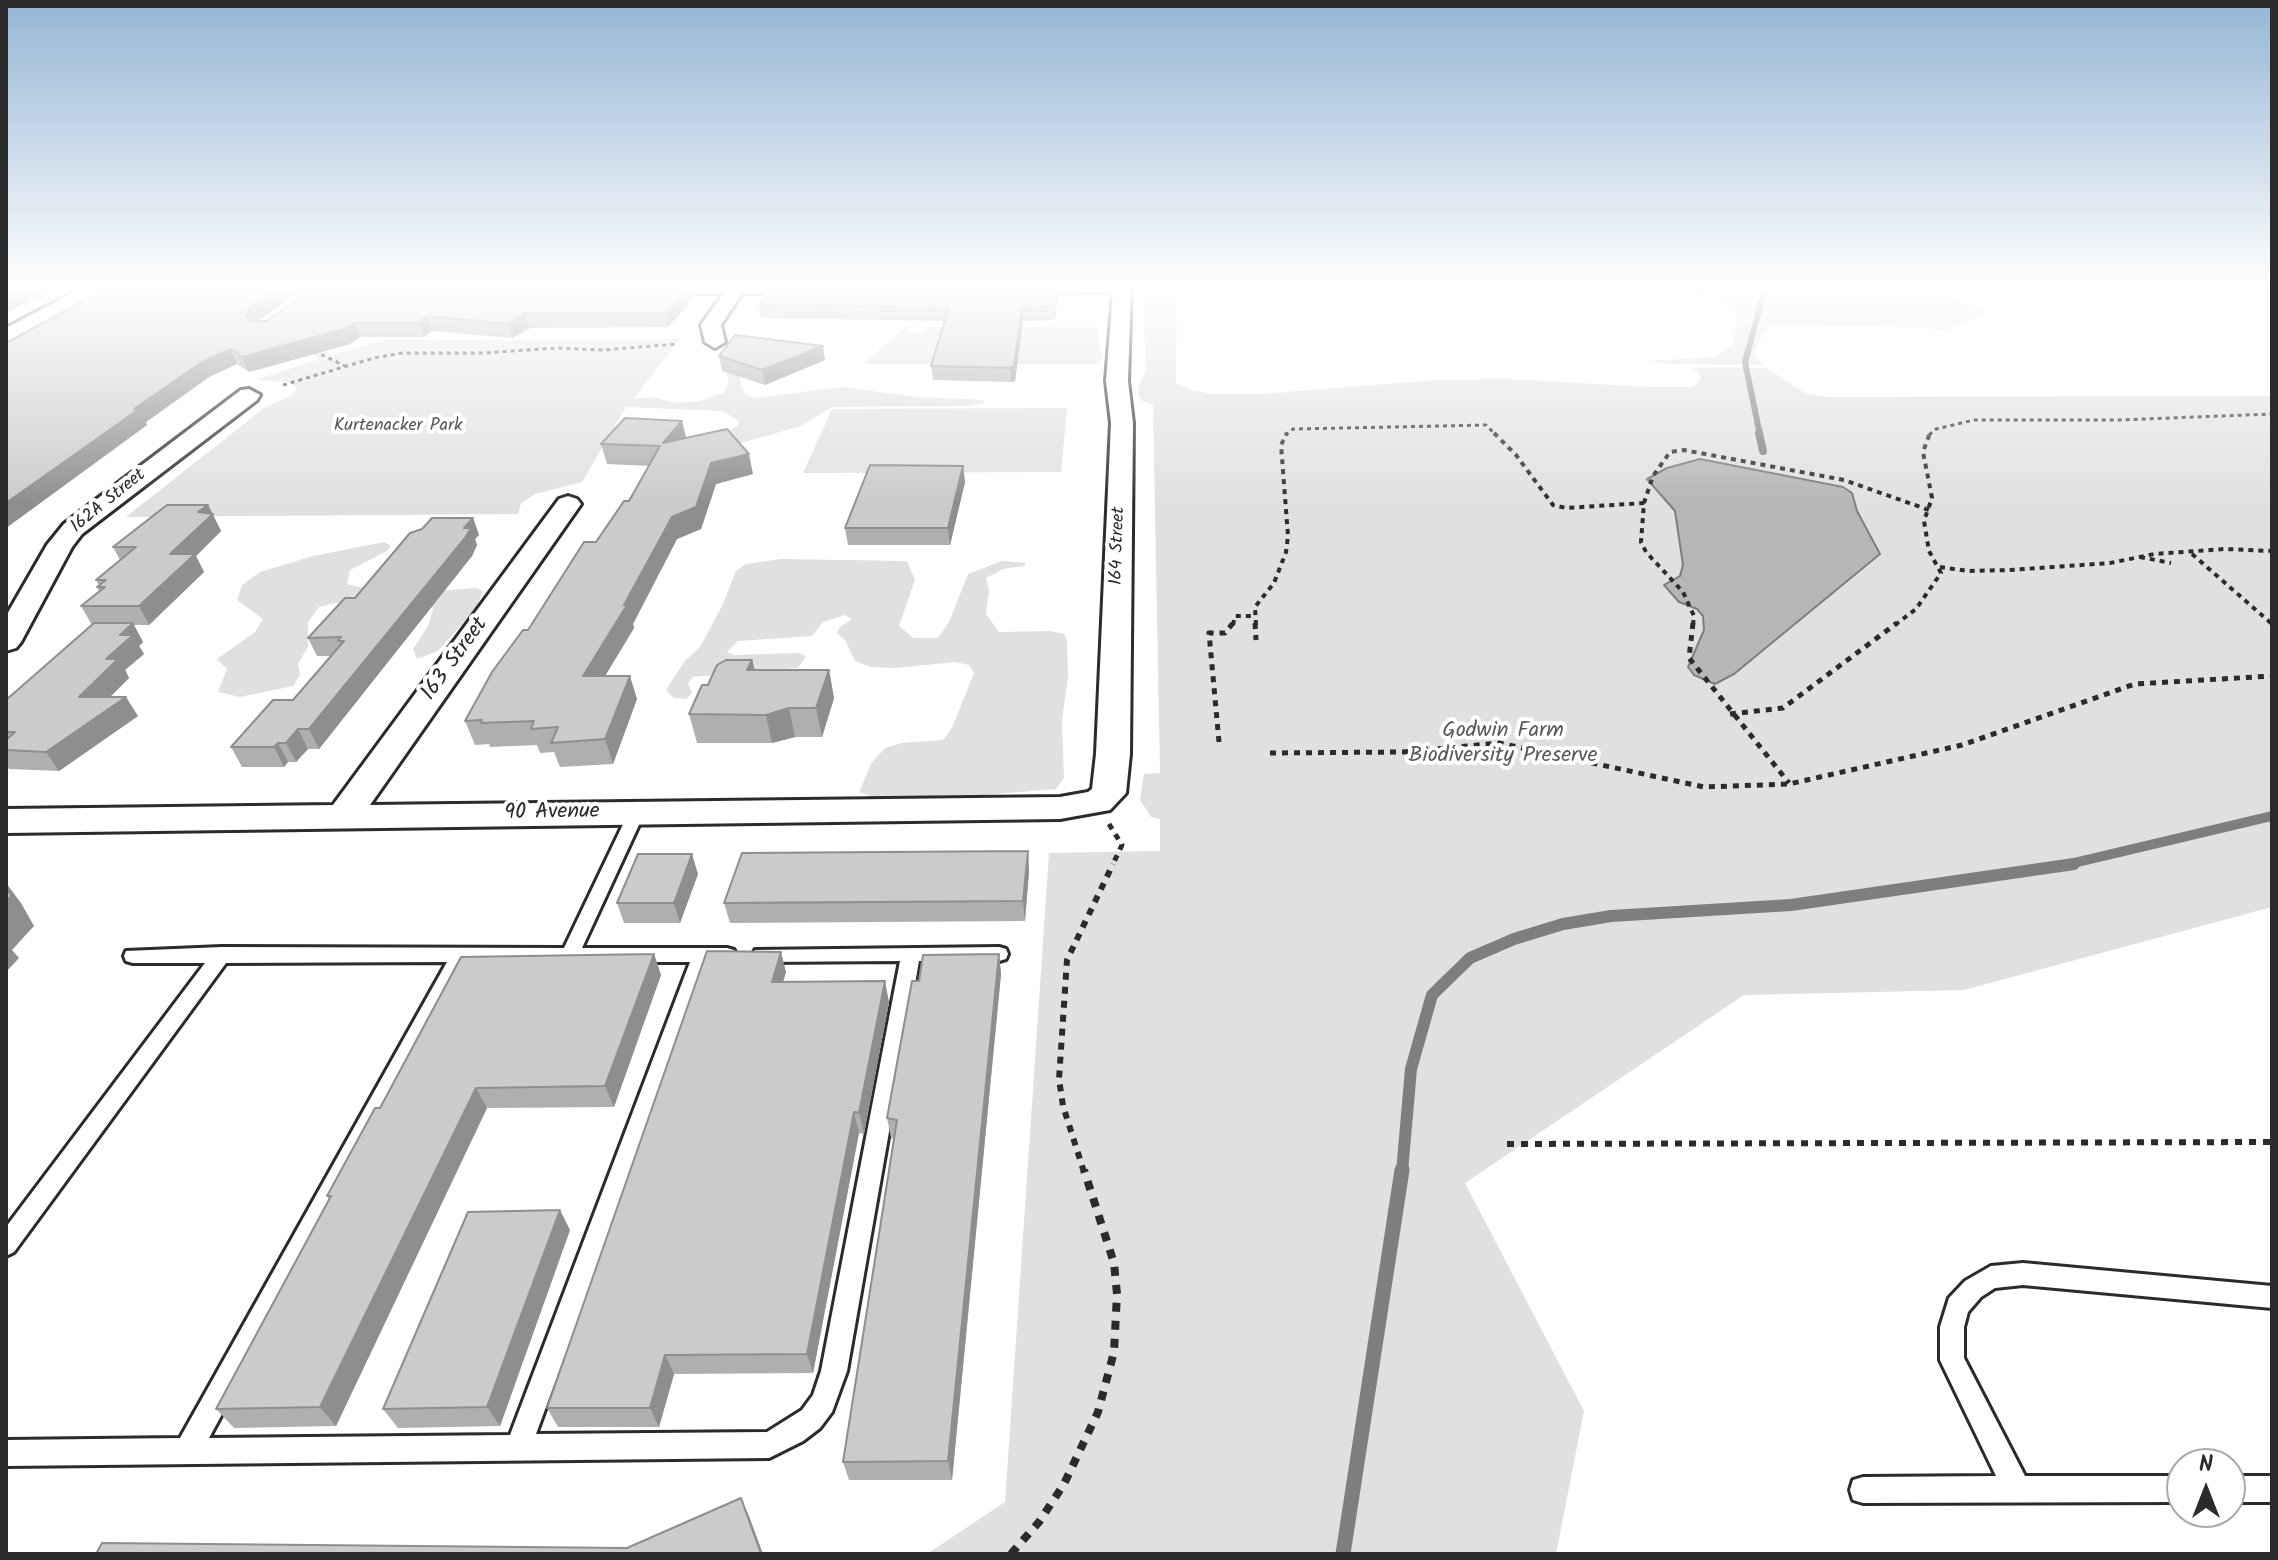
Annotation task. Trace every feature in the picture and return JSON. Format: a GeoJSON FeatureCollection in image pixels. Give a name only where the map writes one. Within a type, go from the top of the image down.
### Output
{"type":"FeatureCollection","features":[{"type":"Feature","properties":{"kind":"street","name":"164 Street"},"geometry":{"type":"LineString","coordinates":[[1098,802],[1109,793],[1112,769],[1122,435],[1118,358]]}},
{"type":"Feature","properties":{"kind":"street","name":"162A Street"},"geometry":{"type":"LineString","coordinates":[[6,642],[60,545],[73,529],[249,395]]}},
{"type":"Feature","properties":{"kind":"street","name":"163 Street"},"geometry":{"type":"LineString","coordinates":[[343,817],[568,504]]}},
{"type":"Feature","properties":{"kind":"street","name":"90 Avenue"},"geometry":{"type":"LineString","coordinates":[[6,821],[1060,808],[1098,802]]}},
{"type":"Feature","properties":{"kind":"lane"},"geometry":{"type":"LineString","coordinates":[[570,955],[636,814]]}},
{"type":"Feature","properties":{"kind":"lane"},"geometry":{"type":"LineString","coordinates":[[6,1245],[222,954]]}},
{"type":"Feature","properties":{"kind":"lane"},"geometry":{"type":"LineString","coordinates":[[133,956],[999,954]]}},
{"type":"Feature","properties":{"kind":"lane"},"geometry":{"type":"LineString","coordinates":[[518,1448],[702,955]]}},
{"type":"Feature","properties":{"kind":"lane"},"geometry":{"type":"LineString","coordinates":[[6,1453],[769,1445],[811,1419],[823,1403],[834,1371],[911,955]]}},
{"type":"Feature","properties":{"kind":"lane"},"geometry":{"type":"LineString","coordinates":[[187,1451],[460,956]]}},
{"type":"Feature","properties":{"kind":"lane"},"geometry":{"type":"LineString","coordinates":[[2017,1489],[1952,1360],[1952,1327],[1958,1306],[1973,1289],[1991,1277],[2023,1274],[2272,1297]]}},
{"type":"Feature","properties":{"kind":"lane"},"geometry":{"type":"LineString","coordinates":[[1863,1490],[2166,1489]]}},
{"type":"Feature","properties":{"kind":"lane"},"geometry":{"type":"LineString","coordinates":[[2246,1489],[2272,1489]]}},
{"type":"Feature","properties":{"kind":"path"},"geometry":{"type":"LineString","coordinates":[[329,358],[346,366]]}},
{"type":"Feature","properties":{"kind":"path"},"geometry":{"type":"LineString","coordinates":[[283,385],[382,358]]}},
{"type":"Feature","properties":{"kind":"path"},"geometry":{"type":"LineString","coordinates":[[1730,714],[1783,708],[1916,609],[1938,580],[1940,567],[1929,551],[1924,521],[1932,498],[1924,445],[1930,433],[1957,422],[2272,414]]}},
{"type":"Feature","properties":{"kind":"path"},"geometry":{"type":"LineString","coordinates":[[1256,640],[1255,607],[1274,583],[1286,552],[1288,536],[1281,445],[1286,434],[1302,427],[1486,425],[1516,455],[1553,505],[1566,508],[1644,503]]}},
{"type":"Feature","properties":{"kind":"path"},"geometry":{"type":"LineString","coordinates":[[1789,784],[1730,714],[1689,658],[1694,616],[1672,577],[1642,546],[1644,503],[1653,476],[1670,452],[1684,450],[1844,480],[1929,510]]}},
{"type":"Feature","properties":{"kind":"path"},"geometry":{"type":"LineString","coordinates":[[1940,567],[1968,571],[2010,570],[2110,563],[2139,557],[2225,549],[2272,551]]}},
{"type":"Feature","properties":{"kind":"path"},"geometry":{"type":"LineString","coordinates":[[2191,553],[2272,624]]}},
{"type":"Feature","properties":{"kind":"path"},"geometry":{"type":"LineString","coordinates":[[2139,557],[2171,563]]}},
{"type":"Feature","properties":{"kind":"path"},"geometry":{"type":"LineString","coordinates":[[1219,742],[1209,633],[1225,633],[1232,628],[1235,616],[1253,616]]}},
{"type":"Feature","properties":{"kind":"path"},"geometry":{"type":"LineString","coordinates":[[1270,753],[1403,752],[1499,743],[1704,787],[1789,784],[1962,745],[2135,684],[2272,676]]}},
{"type":"Feature","properties":{"kind":"path"},"geometry":{"type":"LineString","coordinates":[[1011,1554],[1039,1522],[1064,1484],[1098,1412],[1114,1352],[1117,1294],[1114,1263],[1063,1106],[1059,1079],[1067,960],[1122,845]]}},
{"type":"Feature","properties":{"kind":"path"},"geometry":{"type":"LineString","coordinates":[[1507,1144],[2272,1142]]}},
{"type":"Feature","properties":{"kind":"green space","name":"Kurtenacker Park"},"geometry":{"type":"Polygon","coordinates":[[[665,358],[633,399],[652,397],[678,403],[700,401],[725,392],[729,380],[726,374],[735,373],[739,375],[742,389],[747,395],[757,398],[842,387],[917,397],[984,400],[983,403],[967,406],[832,407],[801,426],[734,445],[726,431],[737,426],[739,421],[722,411],[626,407],[582,482],[535,494],[521,503],[518,514],[126,517],[264,408],[292,395],[297,389],[291,382],[256,380],[319,359],[665,358]]]}},
{"type":"Feature","properties":{"kind":"green space"},"geometry":{"type":"Polygon","coordinates":[[[870,358],[1102,358],[1098,364],[863,364],[870,358]]]}},
{"type":"Feature","properties":{"kind":"green space","name":"Godwin Farm Biodiversity Preserve"},"geometry":{"type":"Polygon","coordinates":[[[1145,358],[1176,358],[1176,383],[1212,394],[1261,394],[1436,380],[1507,379],[1693,387],[1701,379],[1698,370],[1691,368],[1720,367],[1767,368],[1805,393],[1828,397],[2272,396],[2272,907],[1964,990],[1744,995],[1465,1183],[1584,1411],[1556,1554],[927,1554],[1005,1502],[1049,853],[1160,851],[1160,819],[1151,817],[1140,800],[1144,774],[1160,773],[1153,405],[1142,401],[1139,396],[1139,385],[1146,370],[1145,358]]]}},
{"type":"Feature","properties":{"kind":"green space"},"geometry":{"type":"Polygon","coordinates":[[[1757,358],[1764,365],[1668,364],[1646,361],[1757,358]]]}},
{"type":"Feature","properties":{"kind":"green space"},"geometry":{"type":"Polygon","coordinates":[[[1067,408],[1061,472],[803,473],[832,409],[1067,408]]]}},
{"type":"Feature","properties":{"kind":"green space"},"geometry":{"type":"Polygon","coordinates":[[[384,542],[391,546],[387,551],[350,570],[347,584],[376,591],[476,588],[483,591],[477,607],[438,651],[417,659],[413,649],[428,626],[433,609],[424,602],[335,603],[319,607],[308,622],[308,647],[298,664],[300,675],[293,686],[240,697],[218,692],[227,669],[217,659],[255,632],[263,619],[237,600],[242,585],[260,572],[313,556],[384,542]]]}},
{"type":"Feature","properties":{"kind":"green space"},"geometry":{"type":"Polygon","coordinates":[[[781,559],[907,561],[915,580],[899,626],[913,638],[938,638],[949,622],[968,574],[1002,561],[1026,563],[1003,569],[986,578],[989,591],[986,614],[999,632],[1051,631],[1064,634],[1067,640],[1068,676],[1062,721],[1064,778],[1056,789],[984,795],[873,797],[859,792],[872,762],[885,748],[901,743],[943,740],[952,728],[974,673],[969,665],[955,662],[896,668],[871,667],[855,661],[845,640],[837,633],[852,619],[845,615],[823,622],[812,636],[738,641],[727,652],[734,655],[798,653],[806,656],[798,668],[693,677],[688,683],[692,693],[686,699],[674,698],[666,690],[684,662],[700,647],[736,571],[746,564],[781,559]]]}},
{"type":"Feature","properties":{"kind":"shaded area"},"geometry":{"type":"Polygon","coordinates":[[[1700,459],[1843,487],[1852,493],[1857,511],[1880,554],[1734,674],[1715,684],[1694,675],[1688,667],[1704,630],[1703,616],[1697,609],[1679,602],[1664,585],[1680,576],[1683,565],[1675,511],[1647,479],[1667,468],[1700,459]]]}},
{"type":"Feature","properties":{"kind":"building"},"geometry":{"type":"Polygon","coordinates":[[[6,358],[211,358],[134,409],[139,409],[6,503],[6,358]]]}},
{"type":"Feature","properties":{"kind":"building"},"geometry":{"type":"Polygon","coordinates":[[[725,358],[793,358],[762,370],[725,358]]]}},
{"type":"Feature","properties":{"kind":"building"},"geometry":{"type":"Polygon","coordinates":[[[934,358],[1015,358],[1014,366],[1010,368],[931,366],[934,358]]]}},
{"type":"Feature","properties":{"kind":"building"},"geometry":{"type":"Polygon","coordinates":[[[625,418],[682,421],[663,443],[727,429],[749,454],[711,463],[696,507],[672,517],[624,605],[627,605],[583,676],[630,676],[605,739],[551,743],[558,727],[531,729],[534,721],[465,721],[492,672],[523,630],[528,630],[584,542],[596,542],[624,501],[629,501],[660,446],[601,444],[625,418]]]}},
{"type":"Feature","properties":{"kind":"building"},"geometry":{"type":"Polygon","coordinates":[[[870,465],[963,466],[948,528],[845,528],[870,465]]]}},
{"type":"Feature","properties":{"kind":"building"},"geometry":{"type":"Polygon","coordinates":[[[167,505],[208,505],[198,512],[213,514],[170,554],[195,554],[139,606],[81,606],[105,587],[97,587],[106,580],[96,580],[136,547],[113,547],[167,505]]]}},
{"type":"Feature","properties":{"kind":"building"},"geometry":{"type":"Polygon","coordinates":[[[432,518],[473,518],[464,528],[471,528],[465,538],[309,729],[298,729],[286,743],[278,743],[274,747],[231,747],[273,700],[293,700],[344,641],[338,641],[341,637],[308,638],[345,598],[355,598],[410,533],[422,529],[432,518]]]}},
{"type":"Feature","properties":{"kind":"building"},"geometry":{"type":"Polygon","coordinates":[[[94,623],[133,623],[120,635],[133,635],[106,659],[118,659],[79,697],[126,697],[46,752],[6,750],[6,740],[15,732],[6,732],[6,700],[94,623]]]}},
{"type":"Feature","properties":{"kind":"building"},"geometry":{"type":"Polygon","coordinates":[[[726,660],[752,660],[747,670],[829,670],[816,708],[789,708],[766,715],[689,714],[702,685],[708,685],[717,665],[726,660]]]}},
{"type":"Feature","properties":{"kind":"building"},"geometry":{"type":"Polygon","coordinates":[[[1028,851],[1023,901],[724,903],[742,853],[1028,851]]]}},
{"type":"Feature","properties":{"kind":"building"},"geometry":{"type":"Polygon","coordinates":[[[638,854],[692,854],[674,903],[617,903],[638,854]]]}},
{"type":"Feature","properties":{"kind":"building"},"geometry":{"type":"Polygon","coordinates":[[[707,951],[781,952],[772,982],[885,981],[859,1113],[854,1112],[807,1354],[665,1355],[650,1408],[547,1408],[707,951]]]}},
{"type":"Feature","properties":{"kind":"building"},"geometry":{"type":"Polygon","coordinates":[[[654,954],[605,1086],[476,1088],[320,1407],[216,1409],[331,1196],[327,1196],[375,1108],[380,1108],[461,957],[654,954]]]}},
{"type":"Feature","properties":{"kind":"building"},"geometry":{"type":"Polygon","coordinates":[[[999,954],[948,1461],[843,1462],[897,1120],[887,1118],[912,981],[919,981],[923,955],[999,954]]]}},
{"type":"Feature","properties":{"kind":"building"},"geometry":{"type":"Polygon","coordinates":[[[560,1210],[487,1407],[383,1409],[468,1212],[560,1210]]]}},
{"type":"Feature","properties":{"kind":"building"},"geometry":{"type":"Polygon","coordinates":[[[741,1498],[761,1554],[96,1554],[102,1543],[627,1548],[741,1498]]]}},
{"type":"Feature","properties":{"kind":"waterway"},"geometry":{"type":"LineString","coordinates":[[1746,358],[1760,435]]}},
{"type":"Feature","properties":{"kind":"waterway"},"geometry":{"type":"LineString","coordinates":[[1759,433],[1763,451]]}},
{"type":"Feature","properties":{"kind":"waterway"},"geometry":{"type":"LineString","coordinates":[[2062,866],[2272,816]]}},
{"type":"Feature","properties":{"kind":"waterway"},"geometry":{"type":"LineString","coordinates":[[2062,866],[2074,864]]}},
{"type":"Feature","properties":{"kind":"waterway"},"geometry":{"type":"LineString","coordinates":[[1402,1172],[1411,1069],[1432,995],[1470,958],[1514,939],[1563,924],[1611,916],[1791,905],[2062,866]]}},
{"type":"Feature","properties":{"kind":"waterway"},"geometry":{"type":"LineString","coordinates":[[1343,1554],[1402,1170]]}}]}
